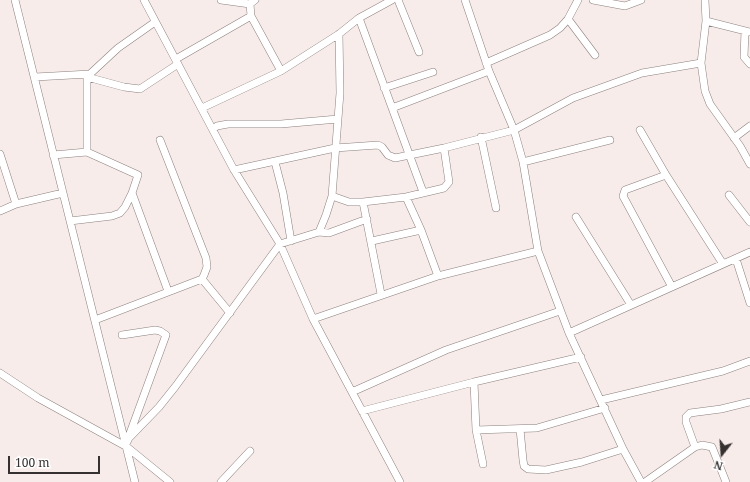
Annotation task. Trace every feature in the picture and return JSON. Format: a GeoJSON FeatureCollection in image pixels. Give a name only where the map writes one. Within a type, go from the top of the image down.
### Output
{"type":"FeatureCollection","features":[{"type":"Feature","properties":{"kind":"street"},"geometry":{"type":"LineString","coordinates":[[15,0],[127,443],[135,482]]}},
{"type":"Feature","properties":{"kind":"street"},"geometry":{"type":"LineString","coordinates":[[144,0],[234,170],[280,244],[314,319],[400,482]]}},
{"type":"Feature","properties":{"kind":"street"},"geometry":{"type":"LineString","coordinates":[[221,0],[252,2],[251,16],[281,71]]}},
{"type":"Feature","properties":{"kind":"street"},"geometry":{"type":"LineString","coordinates":[[202,108],[281,71],[339,34],[359,18],[392,0]]}},
{"type":"Feature","properties":{"kind":"street"},"geometry":{"type":"LineString","coordinates":[[398,0],[419,52]]}},
{"type":"Feature","properties":{"kind":"street"},"geometry":{"type":"LineString","coordinates":[[464,0],[489,71],[514,130],[523,162],[538,251],[560,311],[623,449],[641,482]]}},
{"type":"Feature","properties":{"kind":"street"},"geometry":{"type":"LineString","coordinates":[[486,63],[550,35],[560,28],[568,19],[578,0]]}},
{"type":"Feature","properties":{"kind":"street"},"geometry":{"type":"LineString","coordinates":[[593,0],[625,6],[641,0]]}},
{"type":"Feature","properties":{"kind":"street"},"geometry":{"type":"LineString","coordinates":[[705,0],[706,21],[701,63],[706,91],[710,104],[750,164]]}},
{"type":"Feature","properties":{"kind":"street"},"geometry":{"type":"LineString","coordinates":[[35,77],[89,76],[124,87],[140,88],[177,61],[251,16]]}},
{"type":"Feature","properties":{"kind":"street"},"geometry":{"type":"LineString","coordinates":[[359,18],[423,192]]}},
{"type":"Feature","properties":{"kind":"street"},"geometry":{"type":"LineString","coordinates":[[568,19],[595,55]]}},
{"type":"Feature","properties":{"kind":"street"},"geometry":{"type":"LineString","coordinates":[[706,21],[748,31],[744,58],[750,64]]}},
{"type":"Feature","properties":{"kind":"street"},"geometry":{"type":"LineString","coordinates":[[87,152],[89,76],[118,48],[155,22]]}},
{"type":"Feature","properties":{"kind":"street"},"geometry":{"type":"LineString","coordinates":[[319,232],[332,196],[340,93],[339,34]]}},
{"type":"Feature","properties":{"kind":"street"},"geometry":{"type":"LineString","coordinates":[[234,170],[335,148],[378,145],[382,147],[391,158],[444,148],[481,137],[514,130],[590,91],[642,73],[701,63]]}},
{"type":"Feature","properties":{"kind":"street"},"geometry":{"type":"LineString","coordinates":[[392,108],[489,71]]}},
{"type":"Feature","properties":{"kind":"street"},"geometry":{"type":"LineString","coordinates":[[384,88],[433,72]]}},
{"type":"Feature","properties":{"kind":"street"},"geometry":{"type":"LineString","coordinates":[[213,129],[217,126],[228,124],[281,124],[338,119]]}},
{"type":"Feature","properties":{"kind":"street"},"geometry":{"type":"LineString","coordinates":[[734,138],[750,126]]}},
{"type":"Feature","properties":{"kind":"street"},"geometry":{"type":"LineString","coordinates":[[640,130],[666,175],[723,264]]}},
{"type":"Feature","properties":{"kind":"street"},"geometry":{"type":"LineString","coordinates":[[481,137],[496,208]]}},
{"type":"Feature","properties":{"kind":"street"},"geometry":{"type":"LineString","coordinates":[[95,320],[202,278],[207,267],[206,258],[160,140]]}},
{"type":"Feature","properties":{"kind":"street"},"geometry":{"type":"LineString","coordinates":[[523,162],[610,140]]}},
{"type":"Feature","properties":{"kind":"street"},"geometry":{"type":"LineString","coordinates":[[332,196],[349,202],[363,202],[406,197],[448,186],[449,182],[444,148]]}},
{"type":"Feature","properties":{"kind":"street"},"geometry":{"type":"LineString","coordinates":[[53,155],[87,152],[138,175],[132,193],[125,207],[120,213],[112,216],[70,221]]}},
{"type":"Feature","properties":{"kind":"street"},"geometry":{"type":"LineString","coordinates":[[0,154],[16,204]]}},
{"type":"Feature","properties":{"kind":"street"},"geometry":{"type":"LineString","coordinates":[[276,162],[291,240]]}},
{"type":"Feature","properties":{"kind":"street"},"geometry":{"type":"LineString","coordinates":[[666,175],[625,190],[623,196],[672,287]]}},
{"type":"Feature","properties":{"kind":"street"},"geometry":{"type":"LineString","coordinates":[[0,211],[16,204],[63,193]]}},
{"type":"Feature","properties":{"kind":"street"},"geometry":{"type":"LineString","coordinates":[[132,193],[168,291]]}},
{"type":"Feature","properties":{"kind":"street"},"geometry":{"type":"LineString","coordinates":[[729,195],[750,222]]}},
{"type":"Feature","properties":{"kind":"street"},"geometry":{"type":"LineString","coordinates":[[406,197],[421,230],[438,276]]}},
{"type":"Feature","properties":{"kind":"street"},"geometry":{"type":"LineString","coordinates":[[363,202],[372,241],[381,294]]}},
{"type":"Feature","properties":{"kind":"street"},"geometry":{"type":"LineString","coordinates":[[576,217],[630,305]]}},
{"type":"Feature","properties":{"kind":"street"},"geometry":{"type":"LineString","coordinates":[[127,443],[163,402],[280,244],[319,232],[329,233],[367,219]]}},
{"type":"Feature","properties":{"kind":"street"},"geometry":{"type":"LineString","coordinates":[[372,241],[421,230]]}},
{"type":"Feature","properties":{"kind":"street"},"geometry":{"type":"LineString","coordinates":[[314,319],[381,294],[438,276],[538,251]]}},
{"type":"Feature","properties":{"kind":"street"},"geometry":{"type":"LineString","coordinates":[[569,333],[750,252]]}},
{"type":"Feature","properties":{"kind":"street"},"geometry":{"type":"LineString","coordinates":[[736,259],[750,302]]}},
{"type":"Feature","properties":{"kind":"street"},"geometry":{"type":"LineString","coordinates":[[202,278],[230,313]]}},
{"type":"Feature","properties":{"kind":"street"},"geometry":{"type":"LineString","coordinates":[[352,392],[446,350],[560,311]]}},
{"type":"Feature","properties":{"kind":"street"},"geometry":{"type":"LineString","coordinates":[[122,335],[155,330],[166,335],[127,443]]}},
{"type":"Feature","properties":{"kind":"street"},"geometry":{"type":"LineString","coordinates":[[362,411],[474,382],[581,357]]}},
{"type":"Feature","properties":{"kind":"street"},"geometry":{"type":"LineString","coordinates":[[601,400],[723,371],[750,361]]}},
{"type":"Feature","properties":{"kind":"street"},"geometry":{"type":"LineString","coordinates":[[0,373],[38,398],[127,443],[170,482]]}},
{"type":"Feature","properties":{"kind":"street"},"geometry":{"type":"LineString","coordinates":[[474,382],[476,430],[482,464]]}},
{"type":"Feature","properties":{"kind":"street"},"geometry":{"type":"LineString","coordinates":[[695,446],[686,422],[686,417],[690,413],[721,409],[750,402]]}},
{"type":"Feature","properties":{"kind":"street"},"geometry":{"type":"LineString","coordinates":[[476,430],[537,428],[605,408]]}},
{"type":"Feature","properties":{"kind":"street"},"geometry":{"type":"LineString","coordinates":[[520,429],[524,466],[528,469],[546,470],[582,462],[623,449]]}},
{"type":"Feature","properties":{"kind":"street"},"geometry":{"type":"LineString","coordinates":[[645,482],[695,446],[702,445],[712,447],[726,482]]}},
{"type":"Feature","properties":{"kind":"street"},"geometry":{"type":"LineString","coordinates":[[221,482],[250,451]]}}]}
